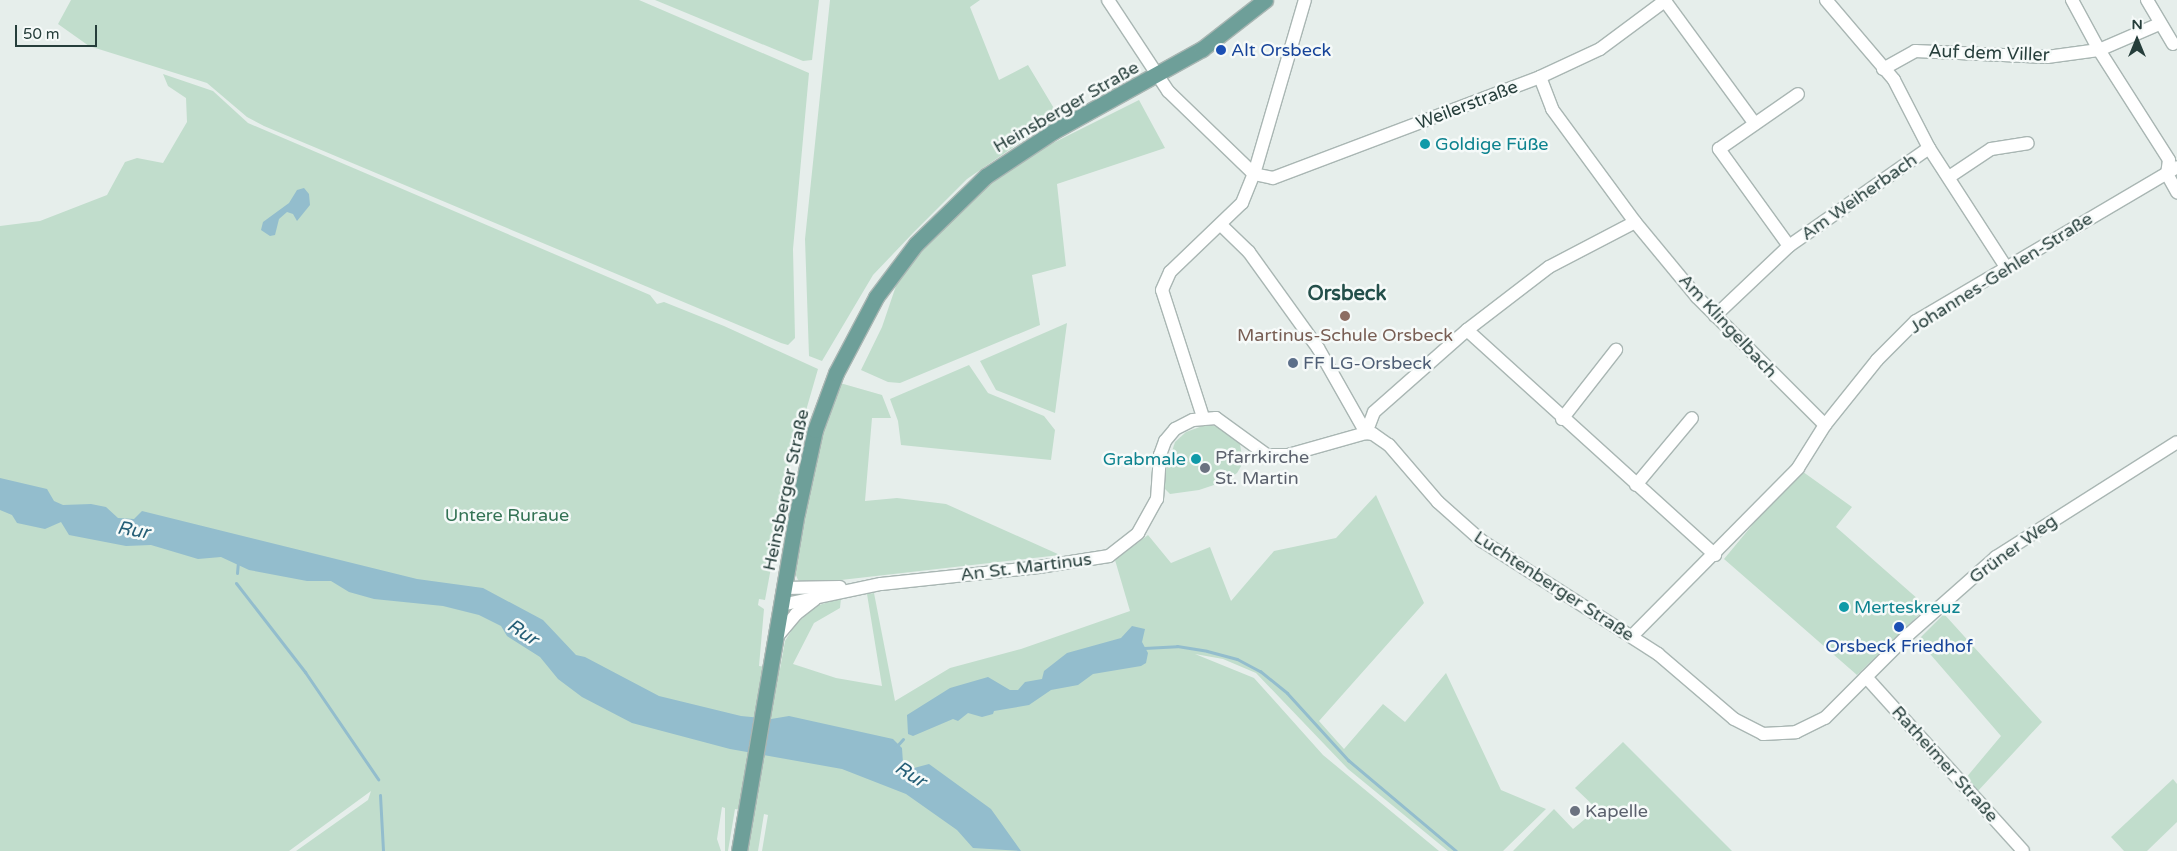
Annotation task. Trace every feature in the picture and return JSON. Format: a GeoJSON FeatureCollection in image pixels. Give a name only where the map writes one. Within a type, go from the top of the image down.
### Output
{"type":"FeatureCollection","features":[{"type":"Feature","properties":{"kind":"main road","name":"Heinsberger Straße"},"geometry":{"type":"LineString","coordinates":[[739,851],[781,604],[815,430],[849,346],[889,278],[935,224],[986,176],[1054,131],[1159,75],[1217,39],[1265,0]]}},
{"type":"Feature","properties":{"kind":"street"},"geometry":{"type":"LineString","coordinates":[[1108,0],[1168,91],[1254,174]]}},
{"type":"Feature","properties":{"kind":"street"},"geometry":{"type":"LineString","coordinates":[[1305,0],[1254,174],[1242,203],[1170,272],[1162,290],[1203,417],[1222,422],[1267,456],[1288,455],[1366,433]]}},
{"type":"Feature","properties":{"kind":"street"},"geometry":{"type":"LineString","coordinates":[[1826,0],[1894,80],[1929,148],[1950,177],[2006,267]]}},
{"type":"Feature","properties":{"kind":"street"},"geometry":{"type":"LineString","coordinates":[[2072,0],[2099,50],[2169,160],[2177,192]]}},
{"type":"Feature","properties":{"kind":"street"},"geometry":{"type":"LineString","coordinates":[[2147,0],[2159,24],[2173,44]]}},
{"type":"Feature","properties":{"kind":"street"},"geometry":{"type":"LineString","coordinates":[[1665,1],[1755,124]]}},
{"type":"Feature","properties":{"kind":"street","name":"Weilerstraße"},"geometry":{"type":"LineString","coordinates":[[1254,174],[1274,178],[1540,77],[1600,49],[1665,1]]}},
{"type":"Feature","properties":{"kind":"street","name":"Auf dem Viller"},"geometry":{"type":"LineString","coordinates":[[1883,69],[1915,51],[2047,57],[2099,50],[2159,24]]}},
{"type":"Feature","properties":{"kind":"street","name":"Am Klingelbach"},"geometry":{"type":"LineString","coordinates":[[1540,77],[1552,109],[1635,222],[1715,316],[1825,425]]}},
{"type":"Feature","properties":{"kind":"street","name":"Am Weiherbach"},"geometry":{"type":"LineString","coordinates":[[1789,246],[1719,149],[1798,94]]}},
{"type":"Feature","properties":{"kind":"street"},"geometry":{"type":"LineString","coordinates":[[1950,177],[1991,149],[2028,143]]}},
{"type":"Feature","properties":{"kind":"street","name":"Am Weiherbach"},"geometry":{"type":"LineString","coordinates":[[1715,316],[1789,246],[1929,148]]}},
{"type":"Feature","properties":{"kind":"street","name":"Johannes-Gehlen-Straße"},"geometry":{"type":"LineString","coordinates":[[1632,636],[1716,555],[1798,468],[1825,425],[1877,360],[1916,322],[2006,267],[2172,171]]}},
{"type":"Feature","properties":{"kind":"street"},"geometry":{"type":"LineString","coordinates":[[1366,433],[1374,412],[1467,330],[1549,267],[1635,222]]}},
{"type":"Feature","properties":{"kind":"street"},"geometry":{"type":"LineString","coordinates":[[1221,225],[1249,252],[1326,362],[1366,433]]}},
{"type":"Feature","properties":{"kind":"street"},"geometry":{"type":"LineString","coordinates":[[1467,330],[1562,419],[1716,555]]}},
{"type":"Feature","properties":{"kind":"street"},"geometry":{"type":"LineString","coordinates":[[1562,419],[1616,350]]}},
{"type":"Feature","properties":{"kind":"street","name":"An St. Martinus"},"geometry":{"type":"LineString","coordinates":[[784,588],[853,588],[1039,567],[1109,556],[1138,532],[1157,499],[1160,455],[1165,441],[1174,429],[1203,417]]}},
{"type":"Feature","properties":{"kind":"street"},"geometry":{"type":"LineString","coordinates":[[1636,485],[1692,418]]}},
{"type":"Feature","properties":{"kind":"street","name":"Luchtenberger Straße"},"geometry":{"type":"LineString","coordinates":[[1366,433],[1384,440],[1438,502],[1482,541],[1632,636],[1734,719],[1763,734],[1796,732],[1811,726],[1825,718],[1866,677]]}},
{"type":"Feature","properties":{"kind":"street","name":"Grüner Weg"},"geometry":{"type":"LineString","coordinates":[[1866,677],[1996,557],[2177,442]]}},
{"type":"Feature","properties":{"kind":"street","name":"An St. Martinus"},"geometry":{"type":"LineString","coordinates":[[781,604],[817,598],[853,588]]}},
{"type":"Feature","properties":{"kind":"street","name":"An St. Martinus"},"geometry":{"type":"LineString","coordinates":[[776,638],[796,614],[817,598]]}},
{"type":"Feature","properties":{"kind":"street","name":"Ratheimer Straße"},"geometry":{"type":"LineString","coordinates":[[1866,677],[2023,851]]}},
{"type":"Feature","properties":{"kind":"green space"},"geometry":{"type":"Polygon","coordinates":[[[71,0],[639,0],[809,73],[793,249],[795,338],[788,345],[781,343],[264,126],[247,117],[207,83],[89,46],[58,24],[71,0]]]}},
{"type":"Feature","properties":{"kind":"green space"},"geometry":{"type":"Polygon","coordinates":[[[655,0],[819,0],[812,60],[803,61],[655,0]]]}},
{"type":"Feature","properties":{"kind":"green space"},"geometry":{"type":"Polygon","coordinates":[[[830,0],[980,0],[970,7],[999,80],[1028,65],[1061,120],[1031,135],[967,179],[913,233],[873,275],[822,361],[809,356],[805,239],[830,0]]]}},
{"type":"Feature","properties":{"kind":"green space","name":"Untere Ruraue"},"geometry":{"type":"Polygon","coordinates":[[[163,74],[213,91],[248,123],[650,295],[657,304],[664,302],[724,326],[818,369],[790,466],[765,600],[759,599],[758,605],[764,609],[759,666],[780,669],[785,641],[795,625],[816,606],[841,598],[840,608],[814,623],[793,664],[836,678],[882,686],[867,594],[874,593],[895,701],[950,668],[1021,649],[1130,611],[1115,560],[1148,535],[1171,563],[1210,547],[1231,601],[1274,551],[1336,538],[1376,495],[1424,603],[1319,721],[1344,749],[1383,704],[1405,722],[1446,673],[1501,790],[1546,809],[1503,851],[1448,851],[1348,769],[1256,673],[1223,659],[1195,654],[1254,678],[1323,755],[1439,851],[762,851],[768,815],[764,814],[758,851],[745,851],[752,812],[735,809],[728,851],[725,851],[725,808],[722,807],[717,839],[721,851],[296,851],[368,800],[371,791],[289,851],[0,851],[0,226],[40,221],[107,195],[125,162],[137,158],[163,163],[187,122],[186,98],[168,86],[163,74]]]}},
{"type":"Feature","properties":{"kind":"green space"},"geometry":{"type":"Polygon","coordinates":[[[1139,100],[1165,148],[1057,184],[1066,266],[1032,275],[1040,325],[900,383],[888,382],[861,370],[882,327],[899,277],[965,204],[1029,155],[1139,100]]]}},
{"type":"Feature","properties":{"kind":"green space"},"geometry":{"type":"Polygon","coordinates":[[[1067,323],[1055,413],[996,390],[980,361],[1067,323]]]}},
{"type":"Feature","properties":{"kind":"green space"},"geometry":{"type":"Polygon","coordinates":[[[969,365],[988,393],[1044,416],[1055,430],[1051,460],[901,445],[898,421],[890,399],[969,365]]]}},
{"type":"Feature","properties":{"kind":"green space"},"geometry":{"type":"Polygon","coordinates":[[[840,383],[882,395],[891,418],[872,418],[865,501],[897,498],[946,504],[1060,555],[806,584],[798,580],[795,573],[807,493],[824,426],[840,383]]]}},
{"type":"Feature","properties":{"kind":"green space"},"geometry":{"type":"Polygon","coordinates":[[[1208,424],[1223,429],[1240,444],[1243,463],[1237,473],[1226,481],[1199,490],[1170,494],[1165,489],[1165,473],[1175,442],[1186,432],[1208,424]]]}},
{"type":"Feature","properties":{"kind":"green space"},"geometry":{"type":"Polygon","coordinates":[[[1799,469],[1852,507],[1836,527],[1927,607],[1857,675],[1724,559],[1799,469]]]}},
{"type":"Feature","properties":{"kind":"green space"},"geometry":{"type":"Polygon","coordinates":[[[1944,614],[2042,722],[1977,792],[1965,779],[2001,736],[1918,640],[1944,614]]]}},
{"type":"Feature","properties":{"kind":"green space"},"geometry":{"type":"Polygon","coordinates":[[[1623,742],[1732,851],[1513,851],[1554,809],[1573,829],[1597,809],[1575,788],[1623,742]]]}},
{"type":"Feature","properties":{"kind":"green space"},"geometry":{"type":"Polygon","coordinates":[[[2173,779],[2177,784],[2177,822],[2147,851],[2124,851],[2111,837],[2173,779]]]}},
{"type":"Feature","properties":{"kind":"water"},"geometry":{"type":"Polygon","coordinates":[[[304,188],[309,194],[310,205],[297,221],[293,214],[287,212],[279,219],[275,235],[270,236],[261,230],[263,222],[289,203],[297,190],[304,188]]]}},
{"type":"Feature","properties":{"kind":"water","name":"Rur"},"geometry":{"type":"Polygon","coordinates":[[[0,478],[47,489],[54,501],[63,505],[91,504],[106,507],[118,518],[134,519],[142,511],[417,579],[483,588],[543,620],[576,655],[585,657],[659,696],[741,716],[771,719],[789,716],[893,739],[902,748],[903,763],[914,768],[929,764],[991,809],[1021,851],[973,848],[957,830],[906,794],[842,769],[730,749],[632,723],[582,697],[558,679],[540,657],[507,636],[501,626],[479,615],[443,606],[374,599],[349,592],[331,581],[307,581],[249,570],[221,557],[198,559],[151,545],[126,546],[69,535],[61,522],[45,529],[17,523],[12,515],[0,510],[0,478]]]}},
{"type":"Feature","properties":{"kind":"water"},"geometry":{"type":"Polygon","coordinates":[[[1132,626],[1145,629],[1142,642],[1148,653],[1146,663],[1141,666],[1093,674],[1078,685],[1051,690],[1029,705],[994,711],[993,714],[982,717],[968,713],[958,721],[953,719],[913,736],[908,734],[907,715],[950,688],[988,677],[1010,690],[1018,690],[1025,682],[1042,679],[1044,671],[1067,653],[1121,638],[1132,626]]]}},
{"type":"Feature","properties":{"kind":"waterway"},"geometry":{"type":"LineString","coordinates":[[237,573],[238,561]]}},
{"type":"Feature","properties":{"kind":"waterway"},"geometry":{"type":"LineString","coordinates":[[236,583],[305,672],[378,779]]}},
{"type":"Feature","properties":{"kind":"waterway"},"geometry":{"type":"LineString","coordinates":[[1144,648],[1177,646],[1207,651],[1237,659],[1260,671],[1287,693],[1348,760],[1456,851]]}},
{"type":"Feature","properties":{"kind":"waterway"},"geometry":{"type":"LineString","coordinates":[[895,748],[903,739]]}},
{"type":"Feature","properties":{"kind":"waterway"},"geometry":{"type":"LineString","coordinates":[[380,795],[383,851]]}},
{"type":"Feature","properties":{"kind":"place","name":"Alt Orsbeck"},"geometry":{"type":"Point","coordinates":[1221,50]}},
{"type":"Feature","properties":{"kind":"place","name":"Goldige Füße"},"geometry":{"type":"Point","coordinates":[1425,144]}},
{"type":"Feature","properties":{"kind":"place","name":"Martinus-Schule Orsbeck"},"geometry":{"type":"Point","coordinates":[1345,316]}},
{"type":"Feature","properties":{"kind":"place","name":"FF LG-Orsbeck"},"geometry":{"type":"Point","coordinates":[1293,363]}},
{"type":"Feature","properties":{"kind":"place","name":"Grabmale"},"geometry":{"type":"Point","coordinates":[1196,459]}},
{"type":"Feature","properties":{"kind":"place","name":"Pfarrkirche St. Martin"},"geometry":{"type":"Point","coordinates":[1205,468]}},
{"type":"Feature","properties":{"kind":"place","name":"Merteskreuz"},"geometry":{"type":"Point","coordinates":[1844,607]}},
{"type":"Feature","properties":{"kind":"place","name":"Orsbeck Friedhof"},"geometry":{"type":"Point","coordinates":[1899,627]}},
{"type":"Feature","properties":{"kind":"place","name":"Kapelle"},"geometry":{"type":"Point","coordinates":[1575,811]}},
{"type":"Feature","properties":{"kind":"district","name":"Orsbeck"},"geometry":{"type":"Point","coordinates":[1347,294]}}]}
